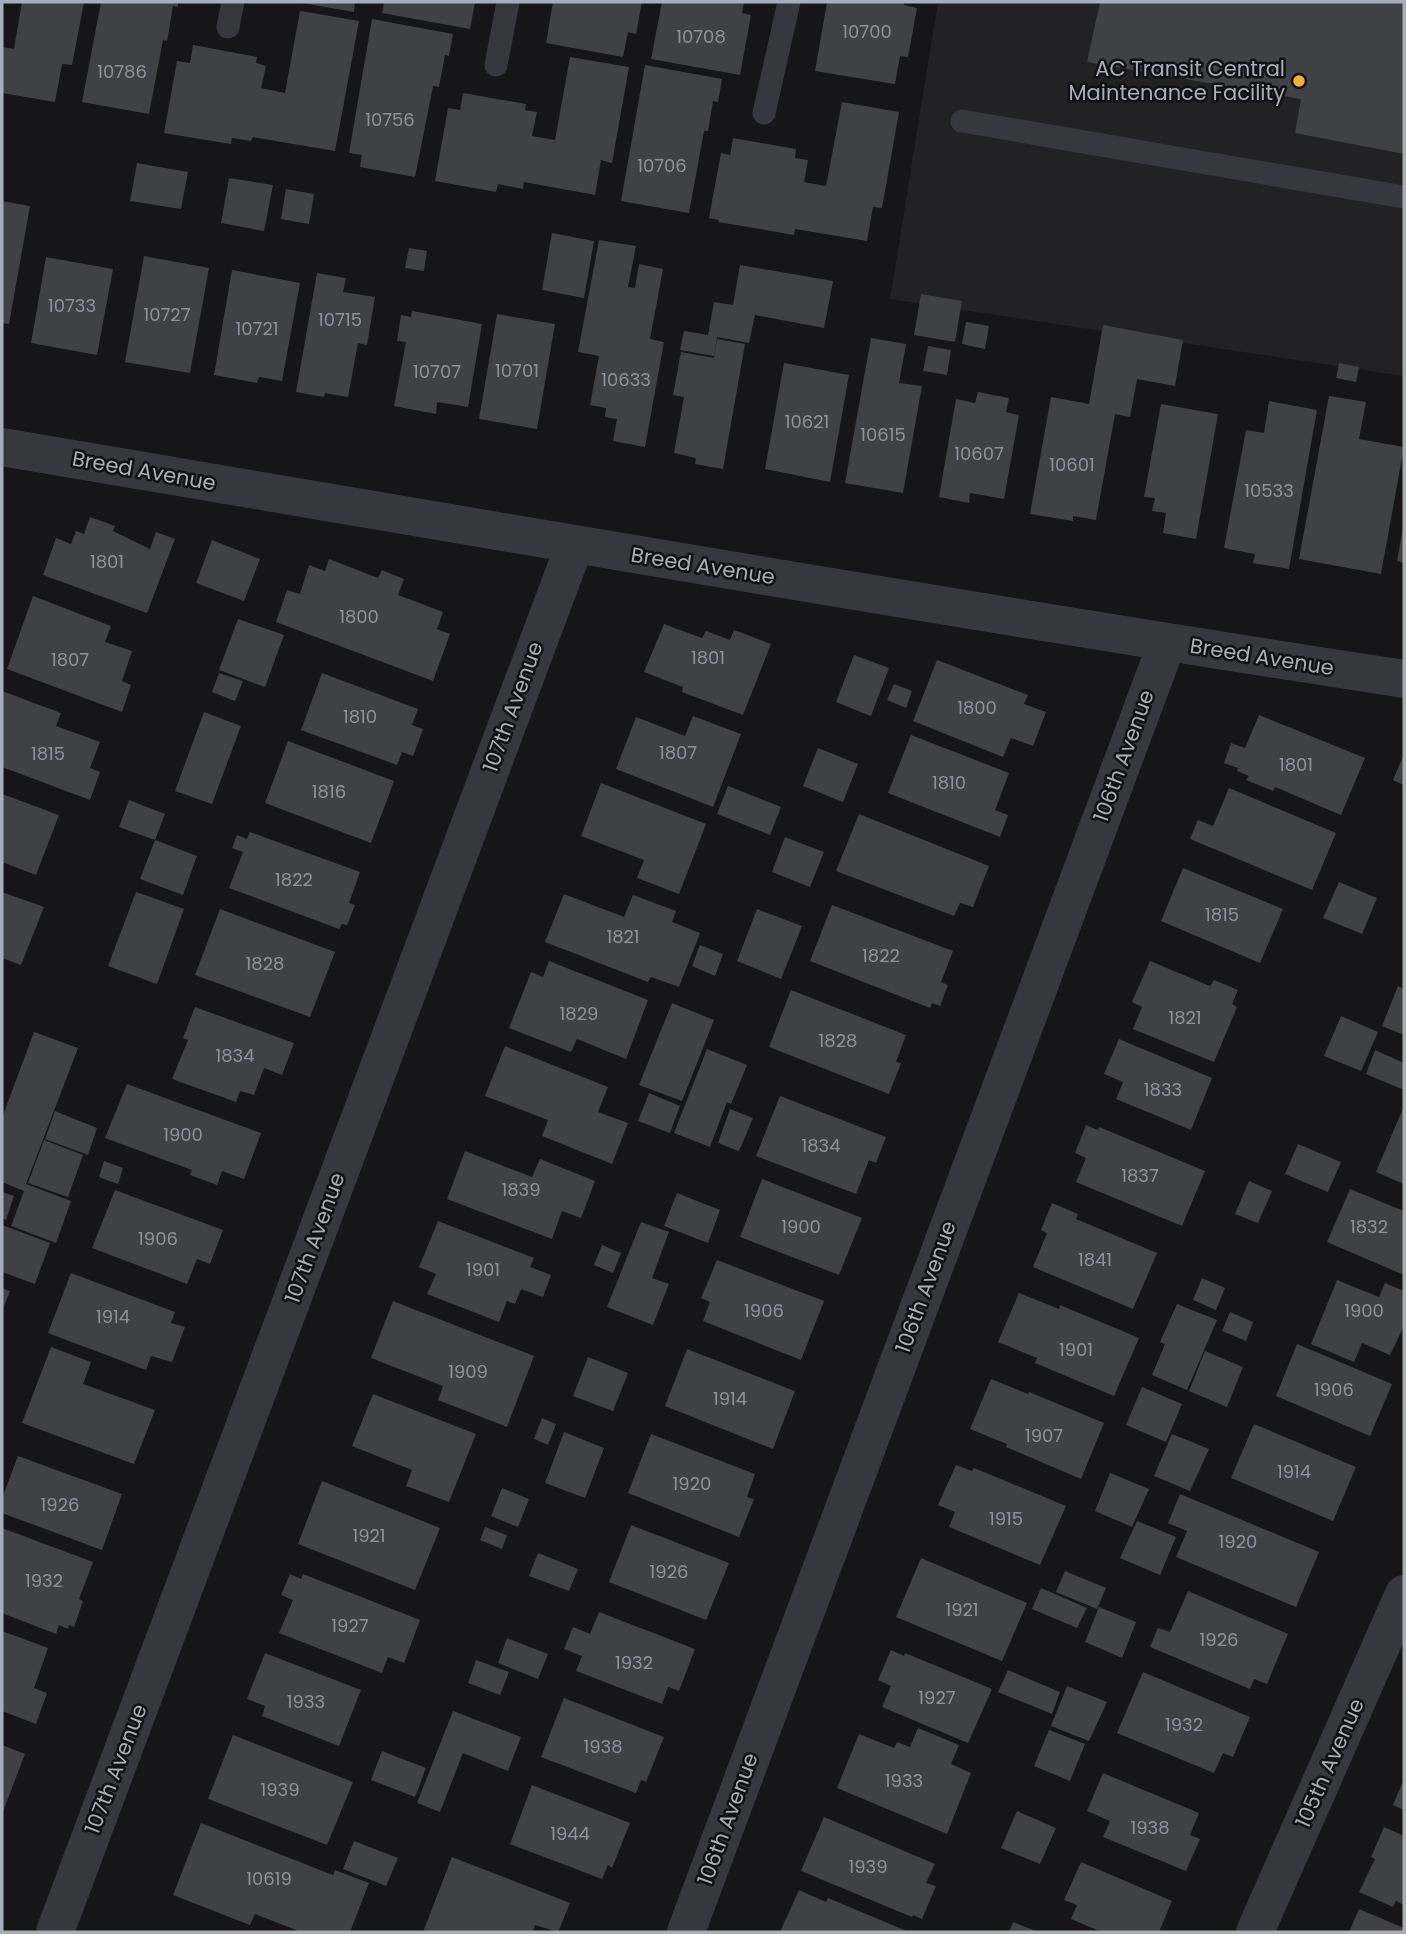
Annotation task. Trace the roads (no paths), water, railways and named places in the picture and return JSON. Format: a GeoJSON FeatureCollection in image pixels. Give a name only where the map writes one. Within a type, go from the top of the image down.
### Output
{"type":"FeatureCollection","features":[{"type":"Feature","properties":{"kind":"street","name":"Breed Avenue"},"geometry":{"type":"LineString","coordinates":[[2,447],[1167,643],[1404,679]]}},
{"type":"Feature","properties":{"kind":"street","name":"107th Avenue"},"geometry":{"type":"LineString","coordinates":[[55,1932],[575,544]]}},
{"type":"Feature","properties":{"kind":"street","name":"106th Avenue"},"geometry":{"type":"LineString","coordinates":[[686,1932],[1167,643]]}},
{"type":"Feature","properties":{"kind":"street","name":"105th Avenue"},"geometry":{"type":"LineString","coordinates":[[1255,1932],[1404,1594]]}},
{"type":"Feature","properties":{"kind":"lane"},"geometry":{"type":"LineString","coordinates":[[228,27],[233,2]]}},
{"type":"Feature","properties":{"kind":"lane"},"geometry":{"type":"LineString","coordinates":[[496,65],[508,2]]}},
{"type":"Feature","properties":{"kind":"lane"},"geometry":{"type":"LineString","coordinates":[[764,113],[789,2]]}},
{"type":"Feature","properties":{"kind":"lane"},"geometry":{"type":"LineString","coordinates":[[961,121],[1404,197]]}},
{"type":"Feature","properties":{"kind":"place","name":"AC Transit Central Maintenance Facility"},"geometry":{"type":"Point","coordinates":[1299,81]}}]}
